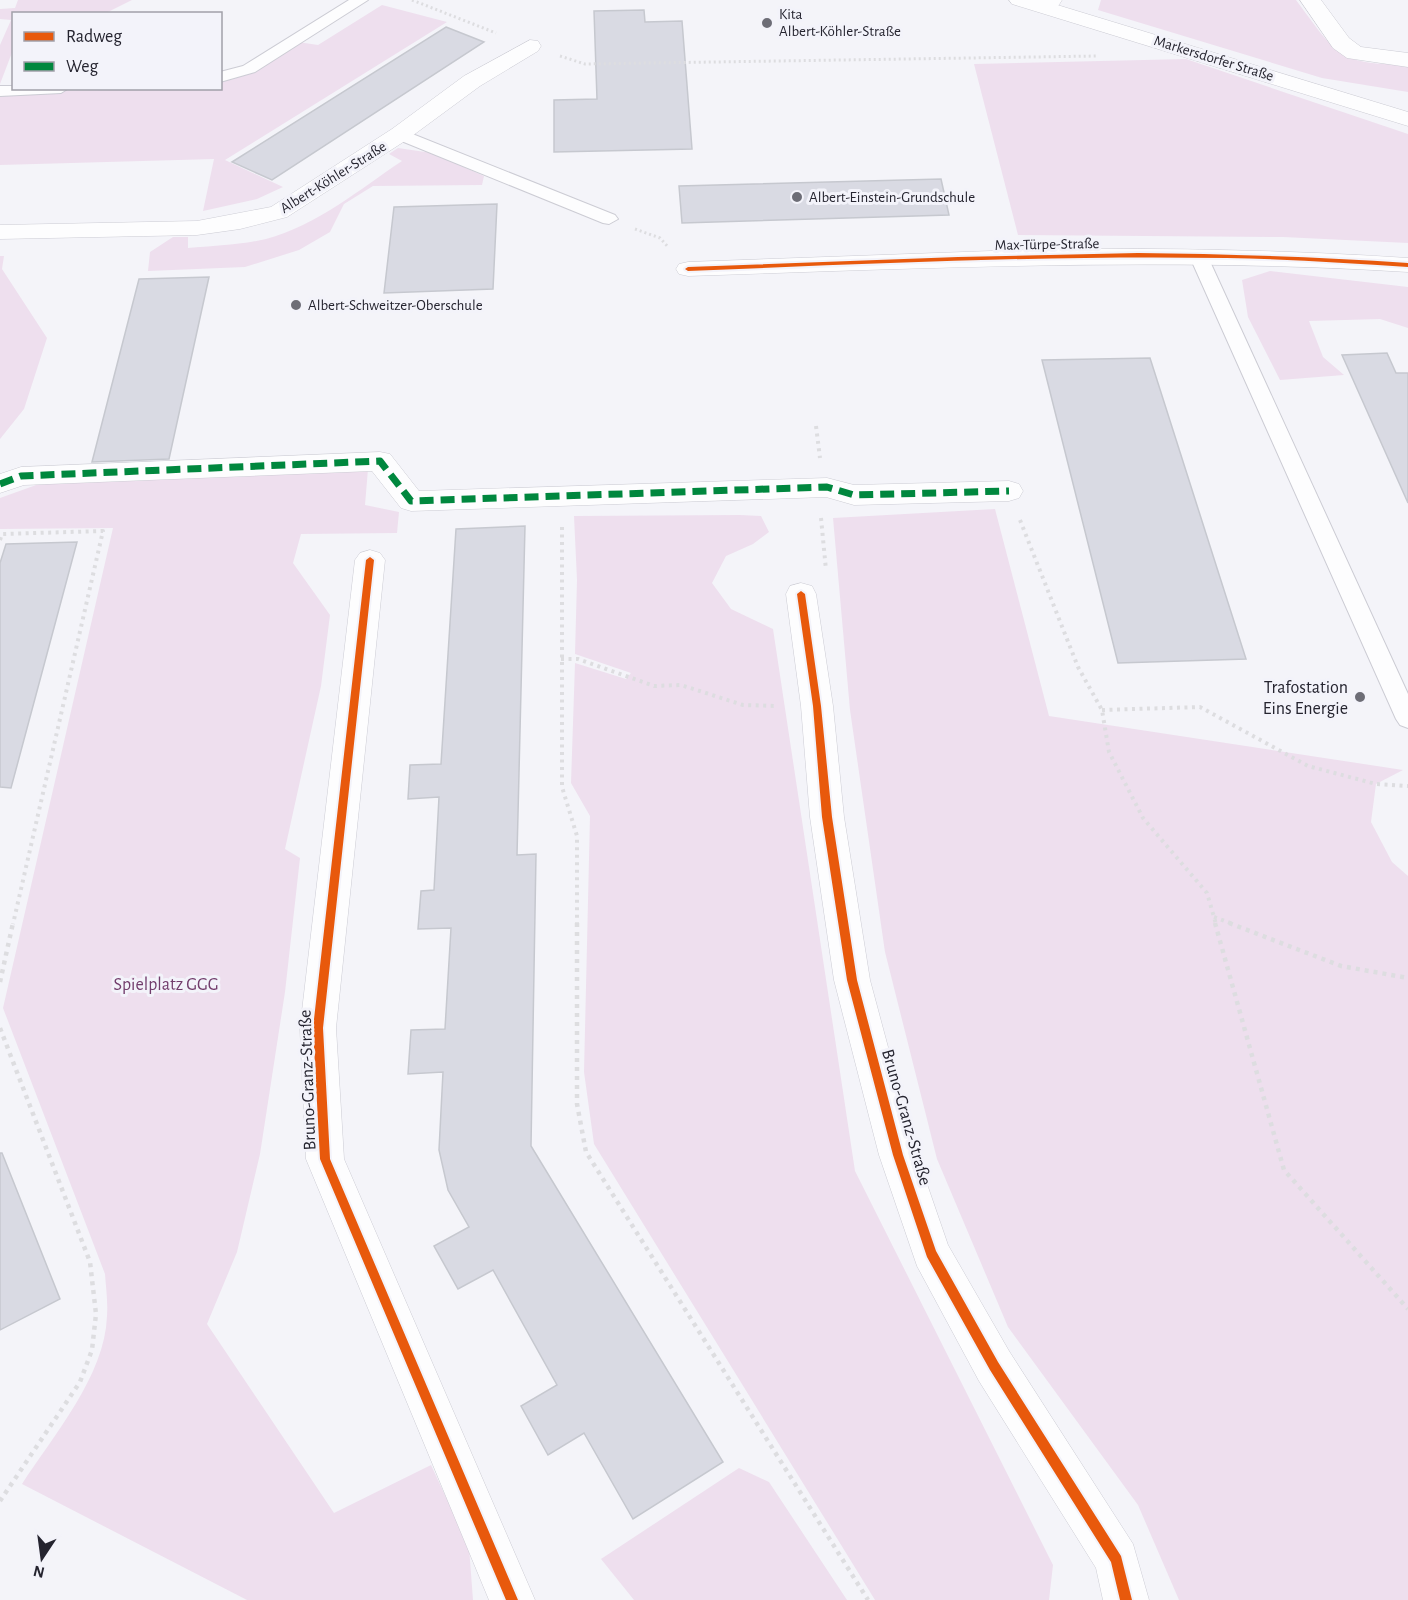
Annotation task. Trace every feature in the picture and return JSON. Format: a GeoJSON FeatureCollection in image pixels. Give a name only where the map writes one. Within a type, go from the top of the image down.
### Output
{"type":"FeatureCollection","features":[{"type":"Feature","properties":{"kind":"street","name":"Markersdorfer Straße"},"geometry":{"type":"LineString","coordinates":[[1019,0],[1049,3],[1408,119]]}},
{"type":"Feature","properties":{"kind":"street"},"geometry":{"type":"LineString","coordinates":[[1310,0],[1341,43],[1355,53],[1408,60]]}},
{"type":"Feature","properties":{"kind":"street","name":"Albert-Köhler-Straße"},"geometry":{"type":"LineString","coordinates":[[0,232],[169,229],[240,222],[279,212],[400,134],[472,81],[530,45]]}},
{"type":"Feature","properties":{"kind":"street","name":"Max-Türpe-Straße"},"geometry":{"type":"LineString","coordinates":[[687,269],[1198,255],[1332,258],[1408,264]]}},
{"type":"Feature","properties":{"kind":"street"},"geometry":{"type":"LineString","coordinates":[[0,484],[21,476],[380,461],[411,501],[827,487],[854,495],[1009,491]]}},
{"type":"Feature","properties":{"kind":"street","name":"Bruno-Granz-Straße"},"geometry":{"type":"LineString","coordinates":[[370,560],[318,1028],[326,1159],[512,1600]]}},
{"type":"Feature","properties":{"kind":"street","name":"Bruno-Granz-Straße"},"geometry":{"type":"LineString","coordinates":[[814,584],[817,706],[826,817],[852,980],[898,1155],[931,1252],[977,1335],[1117,1560],[1126,1600]]}},
{"type":"Feature","properties":{"kind":"lane"},"geometry":{"type":"LineString","coordinates":[[222,76],[249,69],[360,0]]}},
{"type":"Feature","properties":{"kind":"lane"},"geometry":{"type":"LineString","coordinates":[[0,91],[20,90]]}},
{"type":"Feature","properties":{"kind":"lane"},"geometry":{"type":"LineString","coordinates":[[400,134],[609,219]]}},
{"type":"Feature","properties":{"kind":"lane"},"geometry":{"type":"LineString","coordinates":[[1198,255],[1408,719]]}},
{"type":"Feature","properties":{"kind":"path"},"geometry":{"type":"LineString","coordinates":[[412,0],[585,64],[1105,56]]}},
{"type":"Feature","properties":{"kind":"path"},"geometry":{"type":"LineString","coordinates":[[641,231],[660,238]]}},
{"type":"Feature","properties":{"kind":"path"},"geometry":{"type":"LineString","coordinates":[[1009,491],[1078,667],[1102,710],[1109,752],[1143,818],[1207,893],[1284,1170],[1408,1309]]}},
{"type":"Feature","properties":{"kind":"path"},"geometry":{"type":"LineString","coordinates":[[562,497],[562,787],[577,836],[577,1104],[586,1152],[868,1600]]}},
{"type":"Feature","properties":{"kind":"path"},"geometry":{"type":"LineString","coordinates":[[814,584],[821,521]]}},
{"type":"Feature","properties":{"kind":"path"},"geometry":{"type":"LineString","coordinates":[[0,540],[3,534],[104,531],[0,981]]}},
{"type":"Feature","properties":{"kind":"path"},"geometry":{"type":"LineString","coordinates":[[561,659],[578,659],[654,686],[681,685],[743,705],[817,706]]}},
{"type":"Feature","properties":{"kind":"path"},"geometry":{"type":"LineString","coordinates":[[1102,710],[1200,707],[1308,766],[1376,784],[1408,786]]}},
{"type":"Feature","properties":{"kind":"path"},"geometry":{"type":"LineString","coordinates":[[1214,916],[1341,966],[1408,978]]}},
{"type":"Feature","properties":{"kind":"path"},"geometry":{"type":"LineString","coordinates":[[0,1028],[90,1262],[96,1314],[92,1350],[80,1382],[0,1501]]}},
{"type":"Feature","properties":{"kind":"green space"},"geometry":{"type":"Polygon","coordinates":[[[18,0],[132,0],[108,12],[12,12],[12,53],[0,84],[0,45],[11,20],[0,19],[0,9],[15,8],[18,0]]]}},
{"type":"Feature","properties":{"kind":"green space"},"geometry":{"type":"Polygon","coordinates":[[[1101,0],[1296,0],[1330,44],[1340,52],[1366,62],[1408,64],[1408,92],[1322,78],[1098,10],[1101,0]]]}},
{"type":"Feature","properties":{"kind":"green space"},"geometry":{"type":"Polygon","coordinates":[[[382,5],[447,22],[225,160],[283,187],[257,199],[203,211],[214,159],[0,165],[0,92],[222,90],[222,81],[234,79],[298,42],[318,45],[382,5]]]}},
{"type":"Feature","properties":{"kind":"green space"},"geometry":{"type":"Polygon","coordinates":[[[1186,59],[1408,134],[1408,243],[1283,237],[1018,235],[974,64],[1186,59]]]}},
{"type":"Feature","properties":{"kind":"green space"},"geometry":{"type":"Polygon","coordinates":[[[398,148],[432,153],[484,176],[482,185],[373,186],[344,204],[330,232],[299,250],[245,267],[148,271],[150,252],[173,237],[188,237],[188,248],[227,245],[266,239],[302,225],[337,206],[402,161],[389,154],[398,148]]]}},
{"type":"Feature","properties":{"kind":"green space"},"geometry":{"type":"Polygon","coordinates":[[[0,256],[4,256],[2,269],[47,338],[24,409],[0,439],[0,256]]]}},
{"type":"Feature","properties":{"kind":"green space"},"geometry":{"type":"Polygon","coordinates":[[[1270,271],[1408,287],[1408,328],[1380,319],[1309,321],[1323,357],[1344,375],[1280,380],[1248,317],[1242,280],[1270,271]]]}},
{"type":"Feature","properties":{"kind":"green space","name":"Spielplatz GGG"},"geometry":{"type":"Polygon","coordinates":[[[368,469],[365,505],[399,512],[397,533],[301,534],[293,563],[330,615],[321,686],[285,849],[300,858],[285,992],[260,1154],[237,1252],[207,1324],[334,1513],[431,1465],[469,1547],[473,1600],[247,1600],[22,1484],[62,1426],[87,1383],[104,1338],[107,1316],[105,1274],[3,1008],[113,528],[0,529],[0,498],[53,479],[368,469]]]}},
{"type":"Feature","properties":{"kind":"green space"},"geometry":{"type":"Polygon","coordinates":[[[995,509],[1049,716],[1403,770],[1376,784],[1371,822],[1392,862],[1408,876],[1408,1600],[1179,1600],[1138,1505],[1008,1327],[937,1159],[885,952],[850,710],[833,518],[995,509]]]}},
{"type":"Feature","properties":{"kind":"green space"},"geometry":{"type":"Polygon","coordinates":[[[574,516],[761,516],[769,532],[753,544],[726,556],[712,583],[731,609],[773,629],[855,1171],[1053,1565],[1049,1600],[875,1600],[594,1144],[584,1072],[590,816],[571,783],[575,663],[626,679],[631,673],[575,654],[577,580],[574,516]]]}},
{"type":"Feature","properties":{"kind":"green space"},"geometry":{"type":"Polygon","coordinates":[[[739,1468],[769,1482],[847,1600],[634,1600],[601,1559],[739,1468]]]}},
{"type":"Feature","properties":{"kind":"building"},"geometry":{"type":"Polygon","coordinates":[[[644,10],[645,22],[682,21],[692,149],[554,152],[554,100],[597,99],[594,11],[644,10]]]}},
{"type":"Feature","properties":{"kind":"building"},"geometry":{"type":"Polygon","coordinates":[[[446,27],[484,42],[272,180],[232,162],[446,27]]]}},
{"type":"Feature","properties":{"kind":"building"},"geometry":{"type":"Polygon","coordinates":[[[941,179],[949,215],[682,223],[679,186],[941,179]]]}},
{"type":"Feature","properties":{"kind":"building"},"geometry":{"type":"Polygon","coordinates":[[[497,204],[493,289],[384,293],[394,207],[497,204]]]}},
{"type":"Feature","properties":{"kind":"building"},"geometry":{"type":"Polygon","coordinates":[[[209,277],[169,459],[92,462],[139,279],[209,277]]]}},
{"type":"Feature","properties":{"kind":"building"},"geometry":{"type":"Polygon","coordinates":[[[1387,353],[1396,373],[1408,373],[1408,503],[1342,355],[1387,353]]]}},
{"type":"Feature","properties":{"kind":"building"},"geometry":{"type":"Polygon","coordinates":[[[1150,358],[1246,659],[1118,663],[1042,360],[1150,358]]]}},
{"type":"Feature","properties":{"kind":"building"},"geometry":{"type":"Polygon","coordinates":[[[525,526],[517,855],[536,854],[531,1146],[723,1462],[633,1519],[584,1433],[548,1455],[521,1406],[557,1385],[493,1270],[458,1289],[434,1246],[469,1227],[448,1190],[439,1150],[443,1072],[408,1074],[411,1030],[445,1029],[451,928],[418,929],[421,891],[434,890],[439,797],[408,799],[410,765],[441,764],[456,529],[525,526]]]}},
{"type":"Feature","properties":{"kind":"building"},"geometry":{"type":"Polygon","coordinates":[[[77,542],[11,788],[0,787],[0,563],[6,544],[77,542]]]}},
{"type":"Feature","properties":{"kind":"building"},"geometry":{"type":"Polygon","coordinates":[[[0,1153],[2,1153],[60,1299],[0,1330],[0,1153]]]}},
{"type":"Feature","properties":{"kind":"marked path"},"geometry":{"type":"LineString","coordinates":[[0,484],[21,476],[380,461],[411,501],[827,487],[854,495],[1009,491]]}},
{"type":"Feature","properties":{"kind":"cycle path"},"geometry":{"type":"LineString","coordinates":[[688,269],[1138,255],[1318,259],[1408,265]]}},
{"type":"Feature","properties":{"kind":"cycle path"},"geometry":{"type":"LineString","coordinates":[[370,560],[318,1028],[325,1159],[512,1600]]}},
{"type":"Feature","properties":{"kind":"cycle path"},"geometry":{"type":"LineString","coordinates":[[801,594],[817,706],[827,817],[852,980],[898,1155],[931,1253],[994,1366],[1117,1560],[1126,1600]]}},
{"type":"Feature","properties":{"kind":"place","name":"Kita Albert-Köhler-Straße"},"geometry":{"type":"Point","coordinates":[767,23]}},
{"type":"Feature","properties":{"kind":"place","name":"Albert-Einstein-Grundschule"},"geometry":{"type":"Point","coordinates":[797,197]}},
{"type":"Feature","properties":{"kind":"place","name":"Albert-Schweitzer-Oberschule"},"geometry":{"type":"Point","coordinates":[296,305]}},
{"type":"Feature","properties":{"kind":"place","name":"Trafostation Eins Energie"},"geometry":{"type":"Point","coordinates":[1360,697]}}]}
